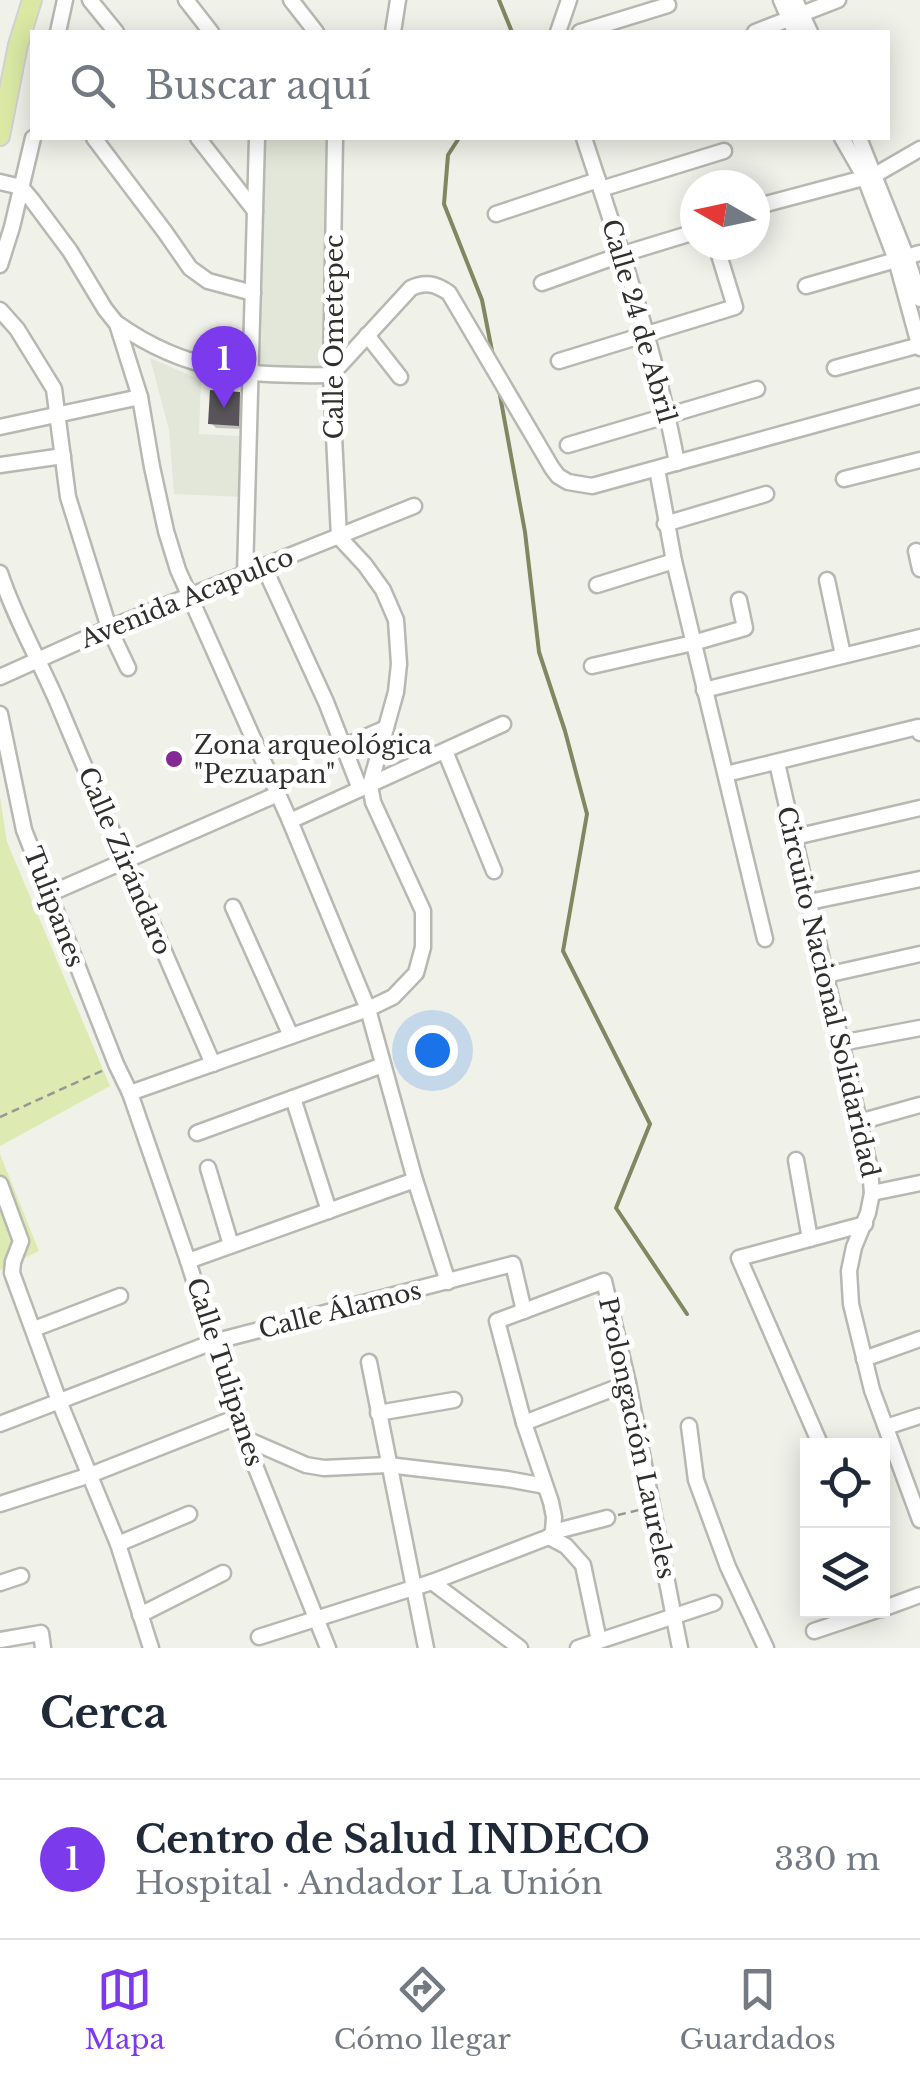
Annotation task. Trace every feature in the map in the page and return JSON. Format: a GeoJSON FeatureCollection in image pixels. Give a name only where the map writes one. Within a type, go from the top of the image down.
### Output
{"type":"FeatureCollection","features":[{"type":"Feature","properties":{"kind":"main road"},"geometry":{"type":"LineString","coordinates":[[0,136],[18,45],[32,0]]}},
{"type":"Feature","properties":{"kind":"street"},"geometry":{"type":"LineString","coordinates":[[58,30],[65,0]]}},
{"type":"Feature","properties":{"kind":"street"},"geometry":{"type":"LineString","coordinates":[[90,0],[114,30]]}},
{"type":"Feature","properties":{"kind":"street"},"geometry":{"type":"LineString","coordinates":[[186,0],[209,30]]}},
{"type":"Feature","properties":{"kind":"street"},"geometry":{"type":"LineString","coordinates":[[291,0],[314,30]]}},
{"type":"Feature","properties":{"kind":"street"},"geometry":{"type":"LineString","coordinates":[[393,30],[398,0]]}},
{"type":"Feature","properties":{"kind":"street"},"geometry":{"type":"LineString","coordinates":[[559,30],[569,0]]}},
{"type":"Feature","properties":{"kind":"street"},"geometry":{"type":"LineString","coordinates":[[781,0],[795,16]]}},
{"type":"Feature","properties":{"kind":"street"},"geometry":{"type":"LineString","coordinates":[[760,30],[838,0]]}},
{"type":"Feature","properties":{"kind":"street"},"geometry":{"type":"LineString","coordinates":[[587,30],[668,5]]}},
{"type":"Feature","properties":{"kind":"street"},"geometry":{"type":"LineString","coordinates":[[0,264],[33,140]]}},
{"type":"Feature","properties":{"kind":"street"},"geometry":{"type":"LineString","coordinates":[[96,140],[190,268],[208,280],[253,292]]}},
{"type":"Feature","properties":{"kind":"street"},"geometry":{"type":"LineString","coordinates":[[200,140],[256,212]]}},
{"type":"Feature","properties":{"kind":"street"},"geometry":{"type":"LineString","coordinates":[[245,574],[257,140]]}},
{"type":"Feature","properties":{"kind":"street","name":"Calle Ometepec"},"geometry":{"type":"LineString","coordinates":[[334,140],[331,375],[339,536]]}},
{"type":"Feature","properties":{"kind":"street","name":"Calle 24 de Abril"},"geometry":{"type":"LineString","coordinates":[[585,140],[647,332],[677,463]]}},
{"type":"Feature","properties":{"kind":"street"},"geometry":{"type":"LineString","coordinates":[[843,140],[870,177]]}},
{"type":"Feature","properties":{"kind":"street"},"geometry":{"type":"LineString","coordinates":[[860,140],[870,177],[908,257],[920,300]]}},
{"type":"Feature","properties":{"kind":"street"},"geometry":{"type":"LineString","coordinates":[[770,204],[870,177],[920,149]]}},
{"type":"Feature","properties":{"kind":"street"},"geometry":{"type":"LineString","coordinates":[[496,214],[724,151]]}},
{"type":"Feature","properties":{"kind":"street"},"geometry":{"type":"LineString","coordinates":[[0,182],[21,188],[70,252],[117,324],[144,342],[225,371],[276,376],[331,375],[410,288],[420,284],[440,287],[449,293],[552,468],[568,482],[592,486],[920,396]]}},
{"type":"Feature","properties":{"kind":"street"},"geometry":{"type":"LineString","coordinates":[[542,283],[680,237]]}},
{"type":"Feature","properties":{"kind":"street"},"geometry":{"type":"LineString","coordinates":[[806,286],[908,257]]}},
{"type":"Feature","properties":{"kind":"street"},"geometry":{"type":"LineString","coordinates":[[834,368],[920,346],[908,257]]}},
{"type":"Feature","properties":{"kind":"street"},"geometry":{"type":"LineString","coordinates":[[559,361],[735,307],[721,260]]}},
{"type":"Feature","properties":{"kind":"street"},"geometry":{"type":"LineString","coordinates":[[0,310],[17,329],[54,389],[68,498],[109,628],[128,668]]}},
{"type":"Feature","properties":{"kind":"street"},"geometry":{"type":"LineString","coordinates":[[117,324],[140,397],[166,530],[178,570],[290,821],[368,1009],[448,1282]]}},
{"type":"Feature","properties":{"kind":"street"},"geometry":{"type":"LineString","coordinates":[[366,334],[400,377]]}},
{"type":"Feature","properties":{"kind":"street"},"geometry":{"type":"LineString","coordinates":[[568,445],[756,389]]}},
{"type":"Feature","properties":{"kind":"street"},"geometry":{"type":"LineString","coordinates":[[0,428],[140,397]]}},
{"type":"Feature","properties":{"kind":"street"},"geometry":{"type":"LineString","coordinates":[[0,465],[64,456]]}},
{"type":"Feature","properties":{"kind":"street"},"geometry":{"type":"LineString","coordinates":[[844,479],[920,460]]}},
{"type":"Feature","properties":{"kind":"street"},"geometry":{"type":"LineString","coordinates":[[657,469],[665,524],[766,939]]}},
{"type":"Feature","properties":{"kind":"street"},"geometry":{"type":"LineString","coordinates":[[665,524],[766,494]]}},
{"type":"Feature","properties":{"kind":"street","name":"Avenida Acapulco"},"geometry":{"type":"LineString","coordinates":[[0,677],[109,628],[414,506]]}},
{"type":"Feature","properties":{"kind":"street"},"geometry":{"type":"LineString","coordinates":[[339,536],[366,565],[396,620],[396,692],[365,787]]}},
{"type":"Feature","properties":{"kind":"street"},"geometry":{"type":"LineString","coordinates":[[916,551],[920,569]]}},
{"type":"Feature","properties":{"kind":"street"},"geometry":{"type":"LineString","coordinates":[[597,585],[674,560]]}},
{"type":"Feature","properties":{"kind":"street"},"geometry":{"type":"LineString","coordinates":[[130,1093],[393,997],[416,972],[423,947],[423,911],[373,802],[343,748],[264,567]]}},
{"type":"Feature","properties":{"kind":"street","name":"Calle Zirándaro"},"geometry":{"type":"LineString","coordinates":[[0,573],[11,606],[39,658],[213,1064]]}},
{"type":"Feature","properties":{"kind":"street"},"geometry":{"type":"LineString","coordinates":[[827,580],[843,655]]}},
{"type":"Feature","properties":{"kind":"street"},"geometry":{"type":"LineString","coordinates":[[592,666],[745,628],[738,600]]}},
{"type":"Feature","properties":{"kind":"street"},"geometry":{"type":"LineString","coordinates":[[704,690],[920,637]]}},
{"type":"Feature","properties":{"kind":"street","name":"Tulipanes"},"geometry":{"type":"LineString","coordinates":[[0,714],[24,830],[130,1093]]}},
{"type":"Feature","properties":{"kind":"street"},"geometry":{"type":"LineString","coordinates":[[290,821],[504,724]]}},
{"type":"Feature","properties":{"kind":"street"},"geometry":{"type":"LineString","coordinates":[[726,774],[918,727],[920,734]]}},
{"type":"Feature","properties":{"kind":"street"},"geometry":{"type":"LineString","coordinates":[[343,748],[386,728]]}},
{"type":"Feature","properties":{"kind":"street"},"geometry":{"type":"LineString","coordinates":[[445,750],[494,871]]}},
{"type":"Feature","properties":{"kind":"street","name":"Circuito Nacional Solidaridad"},"geometry":{"type":"LineString","coordinates":[[777,763],[870,1169],[872,1193],[850,1271],[851,1304],[872,1390],[918,1510]]}},
{"type":"Feature","properties":{"kind":"street"},"geometry":{"type":"LineString","coordinates":[[49,894],[278,794]]}},
{"type":"Feature","properties":{"kind":"street"},"geometry":{"type":"LineString","coordinates":[[794,837],[920,808]]}},
{"type":"Feature","properties":{"kind":"street"},"geometry":{"type":"LineString","coordinates":[[809,902],[920,878]]}},
{"type":"Feature","properties":{"kind":"street"},"geometry":{"type":"LineString","coordinates":[[233,907],[290,1036]]}},
{"type":"Feature","properties":{"kind":"street"},"geometry":{"type":"LineString","coordinates":[[826,975],[920,954]]}},
{"type":"Feature","properties":{"kind":"street"},"geometry":{"type":"LineString","coordinates":[[841,1044],[920,1028]]}},
{"type":"Feature","properties":{"kind":"street"},"geometry":{"type":"LineString","coordinates":[[197,1134],[384,1066]]}},
{"type":"Feature","properties":{"kind":"street","name":"Calle Tulipanes"},"geometry":{"type":"LineString","coordinates":[[130,1093],[244,1438],[328,1648]]}},
{"type":"Feature","properties":{"kind":"street"},"geometry":{"type":"LineString","coordinates":[[294,1098],[330,1211]]}},
{"type":"Feature","properties":{"kind":"street"},"geometry":{"type":"LineString","coordinates":[[859,1122],[920,1105]]}},
{"type":"Feature","properties":{"kind":"street"},"geometry":{"type":"LineString","coordinates":[[796,1160],[810,1238]]}},
{"type":"Feature","properties":{"kind":"street"},"geometry":{"type":"LineString","coordinates":[[208,1168],[231,1246]]}},
{"type":"Feature","properties":{"kind":"street"},"geometry":{"type":"LineString","coordinates":[[188,1261],[415,1180]]}},
{"type":"Feature","properties":{"kind":"street"},"geometry":{"type":"LineString","coordinates":[[872,1193],[920,1183]]}},
{"type":"Feature","properties":{"kind":"street"},"geometry":{"type":"LineString","coordinates":[[0,1184],[21,1241],[7,1266],[118,1544],[151,1648]]}},
{"type":"Feature","properties":{"kind":"street"},"geometry":{"type":"LineString","coordinates":[[818,1438],[740,1258],[864,1224]]}},
{"type":"Feature","properties":{"kind":"street","name":"Calle Álamos"},"geometry":{"type":"LineString","coordinates":[[0,1424],[213,1342],[513,1264],[524,1311]]}},
{"type":"Feature","properties":{"kind":"street","name":"Prolongación Laureles"},"geometry":{"type":"LineString","coordinates":[[524,1423],[497,1322],[604,1281],[680,1648]]}},
{"type":"Feature","properties":{"kind":"street"},"geometry":{"type":"LineString","coordinates":[[34,1329],[120,1296]]}},
{"type":"Feature","properties":{"kind":"street"},"geometry":{"type":"LineString","coordinates":[[864,1359],[920,1340]]}},
{"type":"Feature","properties":{"kind":"street"},"geometry":{"type":"LineString","coordinates":[[369,1362],[426,1648]]}},
{"type":"Feature","properties":{"kind":"street"},"geometry":{"type":"LineString","coordinates":[[551,1535],[554,1517],[524,1423],[628,1383]]}},
{"type":"Feature","properties":{"kind":"street"},"geometry":{"type":"LineString","coordinates":[[378,1413],[454,1400]]}},
{"type":"Feature","properties":{"kind":"street"},"geometry":{"type":"LineString","coordinates":[[886,1427],[920,1416]]}},
{"type":"Feature","properties":{"kind":"street"},"geometry":{"type":"LineString","coordinates":[[0,1504],[237,1417]]}},
{"type":"Feature","properties":{"kind":"street"},"geometry":{"type":"LineString","coordinates":[[689,1426],[696,1480],[728,1567],[766,1648]]}},
{"type":"Feature","properties":{"kind":"street"},"geometry":{"type":"LineString","coordinates":[[244,1438],[291,1460],[324,1468],[388,1466],[545,1486]]}},
{"type":"Feature","properties":{"kind":"street"},"geometry":{"type":"LineString","coordinates":[[118,1544],[190,1514]]}},
{"type":"Feature","properties":{"kind":"street"},"geometry":{"type":"LineString","coordinates":[[260,1637],[432,1582],[551,1535],[607,1518]]}},
{"type":"Feature","properties":{"kind":"street"},"geometry":{"type":"LineString","coordinates":[[551,1535],[583,1565],[598,1641]]}},
{"type":"Feature","properties":{"kind":"street"},"geometry":{"type":"LineString","coordinates":[[143,1622],[224,1574]]}},
{"type":"Feature","properties":{"kind":"street"},"geometry":{"type":"LineString","coordinates":[[0,1583],[21,1576]]}},
{"type":"Feature","properties":{"kind":"street"},"geometry":{"type":"LineString","coordinates":[[432,1582],[520,1648]]}},
{"type":"Feature","properties":{"kind":"street"},"geometry":{"type":"LineString","coordinates":[[890,1607],[920,1596]]}},
{"type":"Feature","properties":{"kind":"street"},"geometry":{"type":"LineString","coordinates":[[578,1648],[714,1603]]}},
{"type":"Feature","properties":{"kind":"street"},"geometry":{"type":"LineString","coordinates":[[814,1631],[855,1618]]}},
{"type":"Feature","properties":{"kind":"street"},"geometry":{"type":"LineString","coordinates":[[0,1640],[42,1641]]}},
{"type":"Feature","properties":{"kind":"path"},"geometry":{"type":"LineString","coordinates":[[0,1118],[116,1064]]}},
{"type":"Feature","properties":{"kind":"path"},"geometry":{"type":"LineString","coordinates":[[607,1518],[652,1507]]}},
{"type":"Feature","properties":{"kind":"shaded area"},"geometry":{"type":"Polygon","coordinates":[[[264,140],[330,140],[327,370],[261,369],[264,140]]]}},
{"type":"Feature","properties":{"kind":"shaded area"},"geometry":{"type":"Polygon","coordinates":[[[150,358],[201,380],[199,434],[242,436],[241,497],[174,494],[169,430],[150,358]]]}},
{"type":"Feature","properties":{"kind":"green space"},"geometry":{"type":"Polygon","coordinates":[[[0,797],[7,842],[110,1086],[0,1146],[0,797]]]}},
{"type":"Feature","properties":{"kind":"green space"},"geometry":{"type":"Polygon","coordinates":[[[0,1154],[39,1251],[0,1270],[0,1154]]]}},
{"type":"Feature","properties":{"kind":"building"},"geometry":{"type":"Polygon","coordinates":[[[210,390],[240,392],[239,426],[208,424],[210,390]]]}},
{"type":"Feature","properties":{"kind":"waterway"},"geometry":{"type":"LineString","coordinates":[[499,0],[511,30]]}},
{"type":"Feature","properties":{"kind":"waterway"},"geometry":{"type":"LineString","coordinates":[[458,140],[448,155],[444,204],[482,300],[493,356]]}},
{"type":"Feature","properties":{"kind":"waterway"},"geometry":{"type":"LineString","coordinates":[[499,390],[525,532],[539,652],[587,814],[563,951],[650,1124],[616,1208],[687,1314]]}},
{"type":"Feature","properties":{"kind":"place","name":"Centro de Salud INDECO"},"geometry":{"type":"Point","coordinates":[224,408]}},
{"type":"Feature","properties":{"kind":"place","name":"Zona arqueológica \"Pezuapan\""},"geometry":{"type":"Point","coordinates":[174,759]}}]}
